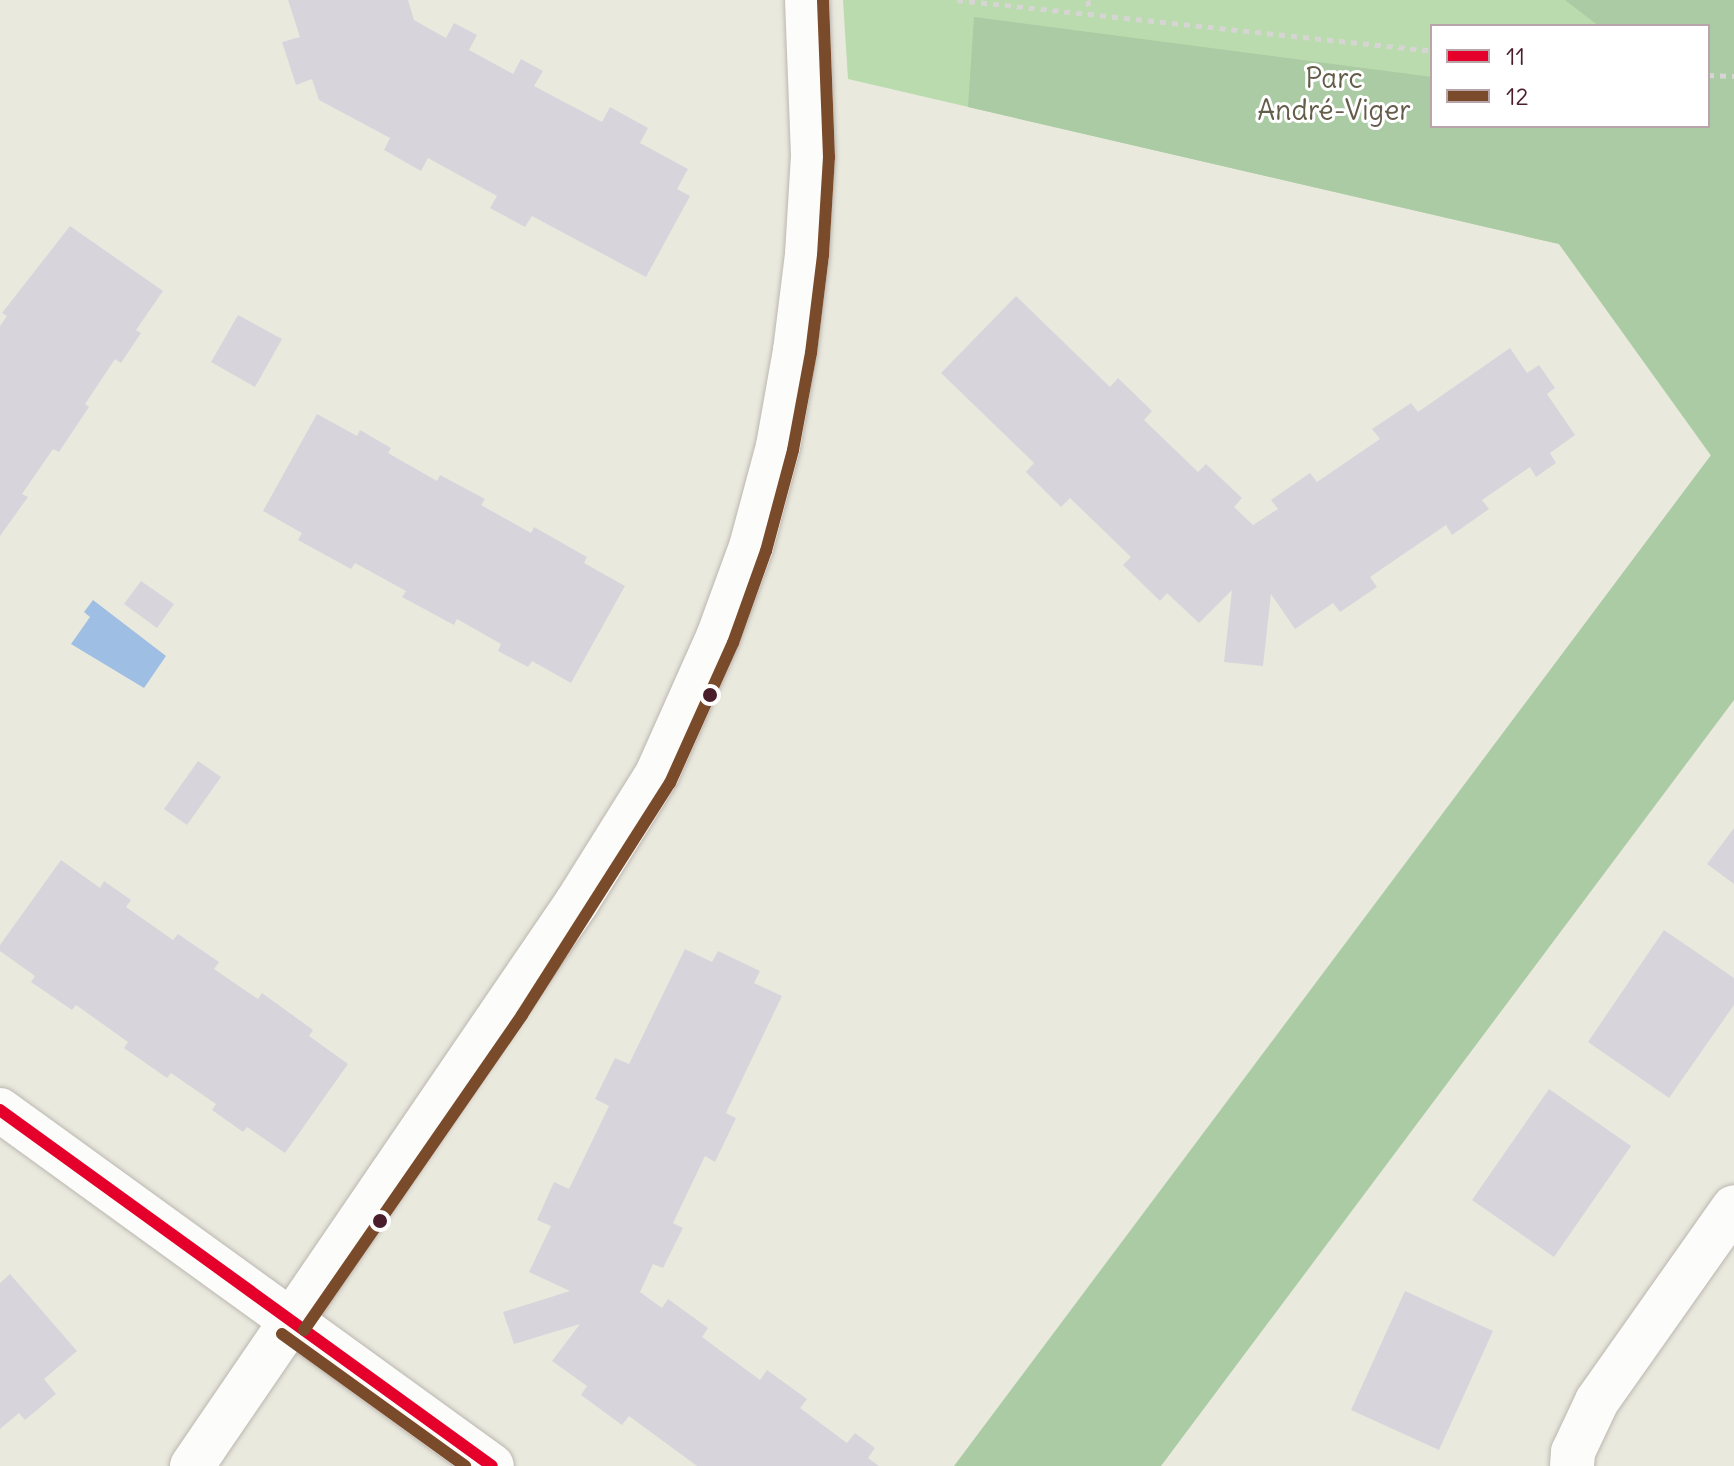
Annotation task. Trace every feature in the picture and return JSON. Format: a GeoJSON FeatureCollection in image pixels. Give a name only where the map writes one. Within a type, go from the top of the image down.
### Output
{"type":"FeatureCollection","features":[{"type":"Feature","properties":{"kind":"street"},"geometry":{"type":"LineString","coordinates":[[192,1466],[509,1006],[657,774],[718,637],[751,547],[778,446],[795,351],[807,254],[813,156],[807,0]]}},
{"type":"Feature","properties":{"kind":"street"},"geometry":{"type":"LineString","coordinates":[[0,1110],[492,1466]]}},
{"type":"Feature","properties":{"kind":"street"},"geometry":{"type":"LineString","coordinates":[[1572,1466],[1573,1452],[1597,1401],[1734,1207]]}},
{"type":"Feature","properties":{"kind":"path"},"geometry":{"type":"LineString","coordinates":[[957,0],[1430,51]]}},
{"type":"Feature","properties":{"kind":"path"},"geometry":{"type":"LineString","coordinates":[[1088,0],[1090,14]]}},
{"type":"Feature","properties":{"kind":"path"},"geometry":{"type":"LineString","coordinates":[[1710,75],[1734,76]]}},
{"type":"Feature","properties":{"kind":"green space","name":"Parc André-Viger"},"geometry":{"type":"Polygon","coordinates":[[[843,0],[1734,0],[1734,488],[1559,244],[848,79],[843,0]]]}},
{"type":"Feature","properties":{"kind":"green space"},"geometry":{"type":"Polygon","coordinates":[[[1565,0],[1734,0],[1734,700],[1161,1466],[954,1466],[1711,455],[1559,244],[968,107],[974,17],[1430,77],[1430,128],[1710,128],[1710,24],[1596,24],[1565,0]]]}},
{"type":"Feature","properties":{"kind":"water"},"geometry":{"type":"Polygon","coordinates":[[[93,600],[166,656],[144,688],[71,644],[90,617],[84,612],[93,600]]]}},
{"type":"Feature","properties":{"kind":"building"},"geometry":{"type":"Polygon","coordinates":[[[288,0],[408,0],[414,20],[446,38],[454,23],[477,35],[469,50],[513,74],[521,59],[543,71],[534,86],[602,122],[610,107],[648,128],[640,143],[688,169],[677,189],[690,196],[646,277],[532,216],[525,227],[490,208],[497,196],[428,158],[421,171],[384,150],[390,138],[319,100],[312,79],[296,85],[282,42],[300,37],[288,0]]]}},
{"type":"Feature","properties":{"kind":"building"},"geometry":{"type":"Polygon","coordinates":[[[70,226],[163,291],[136,330],[141,333],[121,363],[115,359],[85,404],[89,407],[59,452],[53,449],[22,494],[28,497],[0,536],[0,326],[7,316],[2,313],[70,226]]]}},
{"type":"Feature","properties":{"kind":"building"},"geometry":{"type":"Polygon","coordinates":[[[1016,296],[1110,387],[1118,378],[1152,411],[1144,420],[1198,472],[1206,464],[1242,498],[1234,507],[1253,525],[1278,509],[1271,500],[1310,473],[1317,482],[1380,439],[1372,429],[1411,403],[1418,412],[1510,348],[1527,373],[1539,365],[1555,388],[1547,394],[1575,435],[1550,453],[1556,463],[1536,477],[1530,467],[1482,500],[1489,509],[1452,535],[1446,525],[1370,577],[1377,587],[1340,612],[1333,603],[1295,629],[1271,594],[1263,666],[1224,662],[1232,590],[1199,623],[1167,593],[1160,601],[1123,565],[1131,557],[1070,498],[1061,507],[1026,472],[1034,463],[941,373],[1016,296]]]}},
{"type":"Feature","properties":{"kind":"building"},"geometry":{"type":"Polygon","coordinates":[[[238,315],[282,339],[255,387],[211,362],[238,315]]]}},
{"type":"Feature","properties":{"kind":"building"},"geometry":{"type":"Polygon","coordinates":[[[317,414],[357,436],[360,430],[391,448],[388,453],[437,481],[440,475],[485,499],[481,505],[531,533],[534,527],[587,557],[584,563],[625,586],[571,683],[532,661],[528,667],[498,651],[501,644],[457,619],[454,625],[402,597],[406,591],[355,563],[351,569],[298,540],[302,533],[263,511],[317,414]]]}},
{"type":"Feature","properties":{"kind":"building"},"geometry":{"type":"Polygon","coordinates":[[[141,581],[174,604],[157,628],[124,604],[141,581]]]}},
{"type":"Feature","properties":{"kind":"building"},"geometry":{"type":"Polygon","coordinates":[[[198,761],[221,777],[187,825],[164,809],[198,761]]]}},
{"type":"Feature","properties":{"kind":"building"},"geometry":{"type":"Polygon","coordinates":[[[1734,828],[1734,884],[1707,864],[1734,828]]]}},
{"type":"Feature","properties":{"kind":"building"},"geometry":{"type":"Polygon","coordinates":[[[61,860],[100,888],[104,881],[131,900],[126,907],[173,940],[178,934],[219,962],[214,969],[258,999],[262,993],[313,1030],[309,1036],[348,1064],[285,1153],[247,1127],[243,1132],[212,1110],[216,1104],[171,1073],[167,1078],[124,1048],[128,1042],[76,1005],[72,1010],[31,982],[35,976],[0,951],[0,945],[61,860]]]}},
{"type":"Feature","properties":{"kind":"building"},"geometry":{"type":"Polygon","coordinates":[[[1664,930],[1734,978],[1734,1005],[1669,1098],[1588,1042],[1664,930]]]}},
{"type":"Feature","properties":{"kind":"building"},"geometry":{"type":"Polygon","coordinates":[[[685,949],[712,962],[718,951],[760,971],[754,983],[782,996],[726,1113],[736,1118],[715,1162],[705,1156],[673,1223],[683,1228],[663,1268],[653,1264],[640,1292],[662,1308],[668,1299],[708,1328],[702,1337],[760,1380],[767,1370],[807,1399],[800,1408],[847,1443],[855,1433],[875,1448],[868,1458],[879,1466],[697,1466],[629,1416],[622,1425],[581,1395],[587,1386],[552,1361],[580,1324],[514,1344],[503,1312],[570,1291],[529,1272],[551,1226],[537,1220],[554,1182],[569,1189],[609,1106],[595,1099],[615,1058],[629,1064],[685,949]]]}},
{"type":"Feature","properties":{"kind":"building"},"geometry":{"type":"Polygon","coordinates":[[[1549,1089],[1631,1146],[1554,1257],[1472,1200],[1549,1089]]]}},
{"type":"Feature","properties":{"kind":"building"},"geometry":{"type":"Polygon","coordinates":[[[10,1274],[77,1351],[44,1379],[56,1394],[25,1420],[19,1413],[0,1429],[0,1283],[10,1274]]]}},
{"type":"Feature","properties":{"kind":"building"},"geometry":{"type":"Polygon","coordinates":[[[1405,1291],[1493,1331],[1439,1450],[1351,1410],[1405,1291]]]}},
{"type":"Feature","properties":{"kind":"transit line","name":"12"},"geometry":{"type":"LineString","coordinates":[[304,1330],[522,1015],[670,783],[733,643],[766,551],[793,450],[811,353],[823,255],[829,157],[823,0]]}},
{"type":"Feature","properties":{"kind":"transit line","name":"11"},"geometry":{"type":"LineString","coordinates":[[0,1110],[492,1466]]}},
{"type":"Feature","properties":{"kind":"transit line","name":"12"},"geometry":{"type":"LineString","coordinates":[[282,1334],[465,1466]]}}]}
